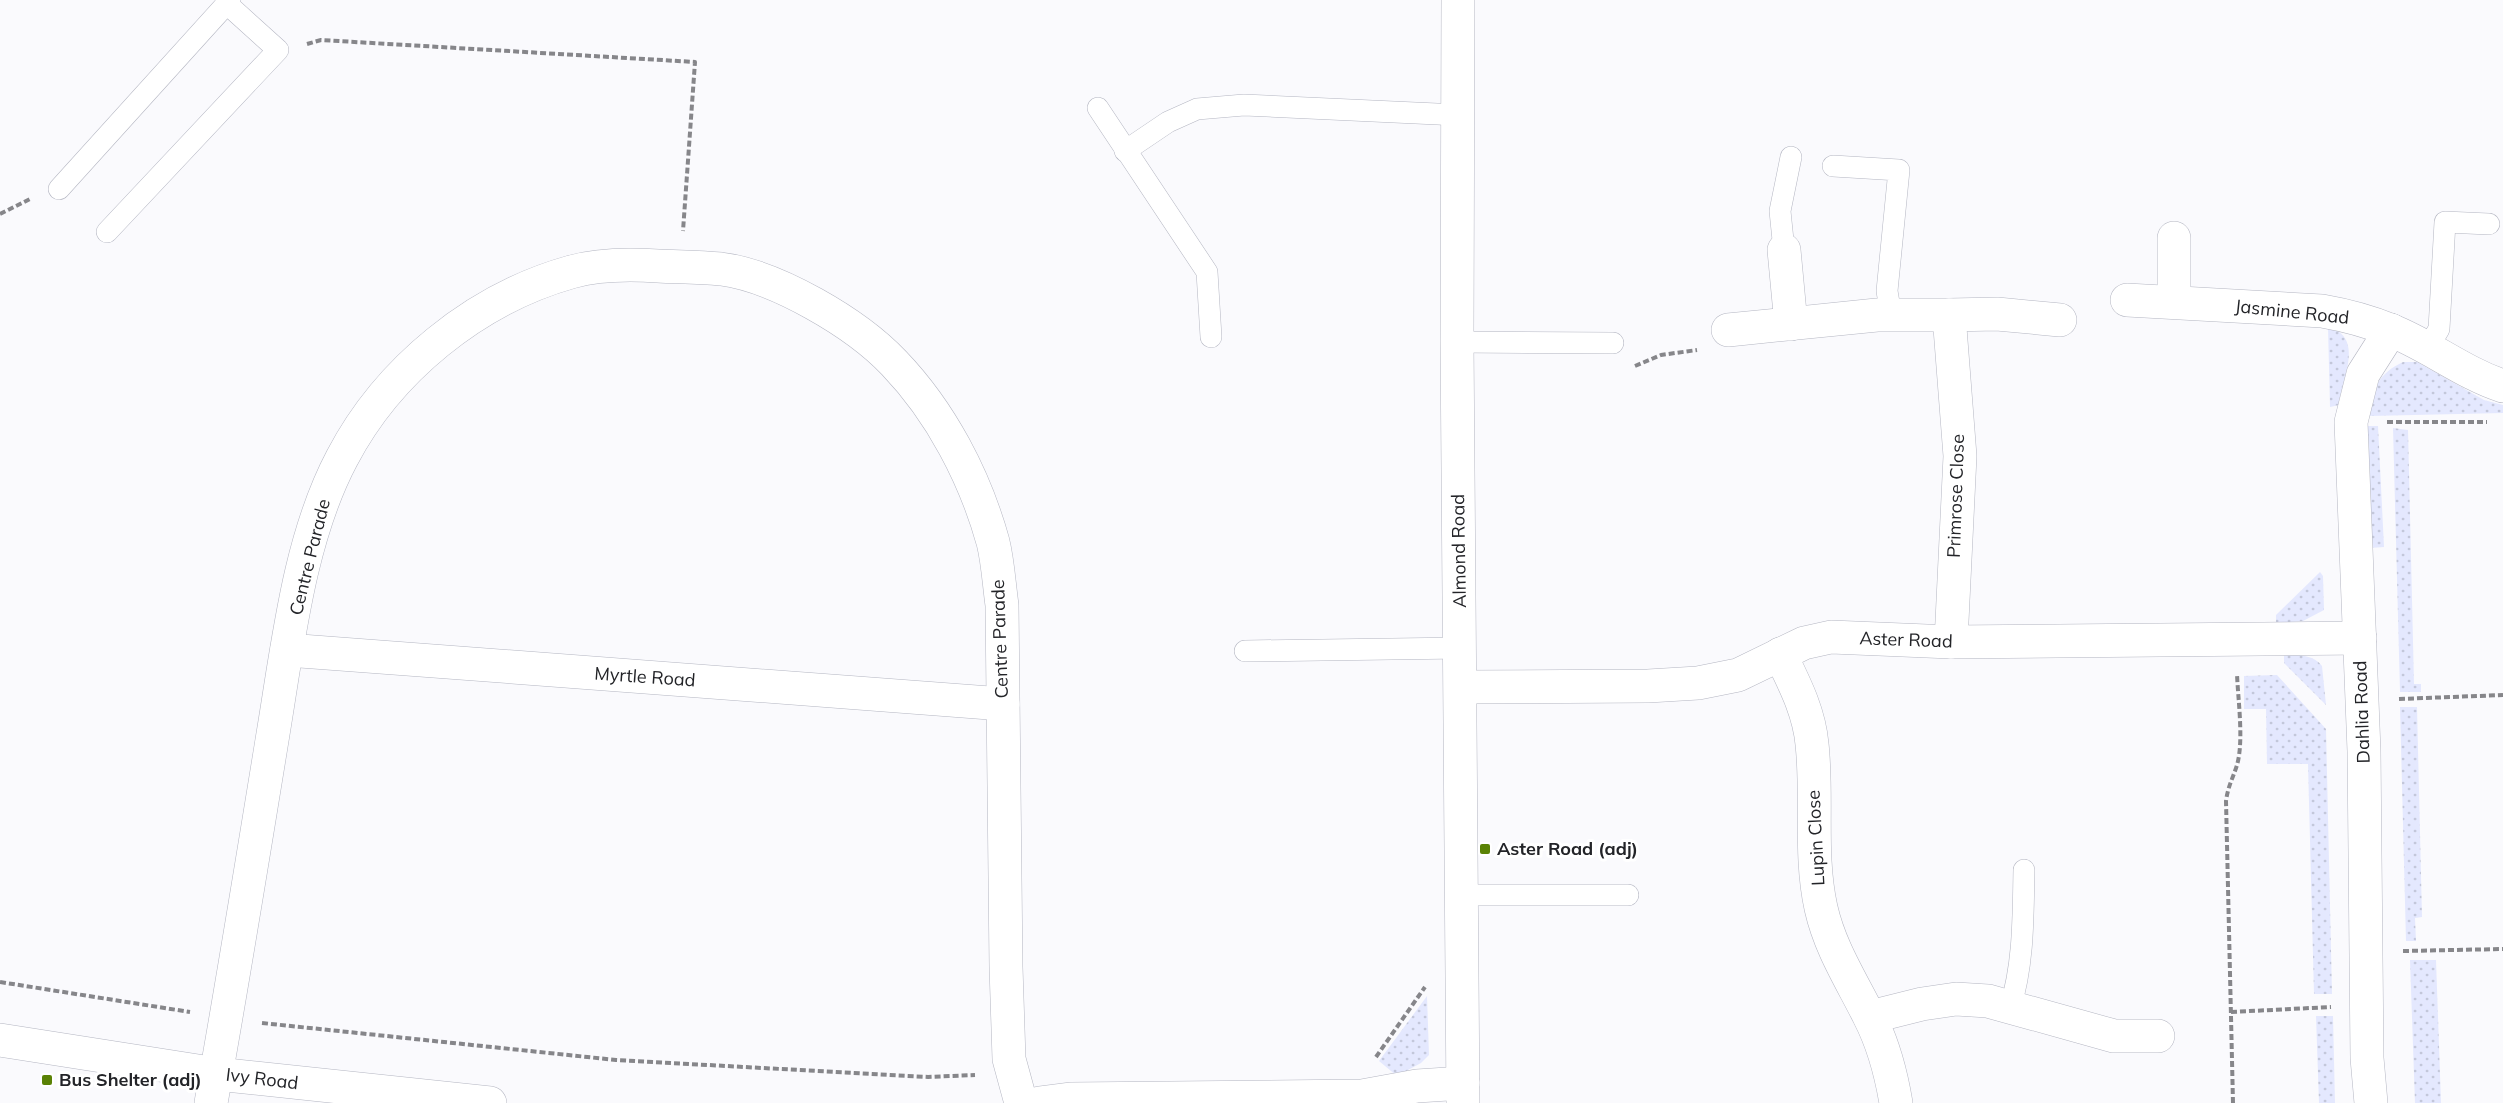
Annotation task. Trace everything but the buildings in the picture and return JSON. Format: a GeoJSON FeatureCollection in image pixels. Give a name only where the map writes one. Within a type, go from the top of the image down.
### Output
{"type":"FeatureCollection","features":[{"type":"Feature","properties":{"kind":"street","name":"Almond Road"},"geometry":{"type":"LineString","coordinates":[[1458,0],[1456,342],[1461,648],[1463,1093]]}},
{"type":"Feature","properties":{"kind":"street"},"geometry":{"type":"LineString","coordinates":[[2174,238],[2174,301]]}},
{"type":"Feature","properties":{"kind":"street"},"geometry":{"type":"LineString","coordinates":[[1784,250],[1791,324]]}},
{"type":"Feature","properties":{"kind":"street","name":"Centre Parade"},"geometry":{"type":"LineString","coordinates":[[214,1088],[287,650],[309,547],[329,484],[348,447],[383,396],[428,350],[464,323],[499,302],[572,271],[633,265],[725,270],[808,301],[852,327],[893,361],[926,401],[957,451],[979,499],[994,546],[1002,605],[1009,1059],[1020,1103]]}},
{"type":"Feature","properties":{"kind":"street","name":"Jasmine Road"},"geometry":{"type":"LineString","coordinates":[[2127,300],[2322,311],[2350,316],[2391,330],[2464,369],[2503,386]]}},
{"type":"Feature","properties":{"kind":"street"},"geometry":{"type":"LineString","coordinates":[[1728,330],[1891,315],[1997,314],[2060,320]]}},
{"type":"Feature","properties":{"kind":"street","name":"Primrose Close"},"geometry":{"type":"LineString","coordinates":[[1949,315],[1960,456],[1950,642]]}},
{"type":"Feature","properties":{"kind":"street","name":"Dahlia Road"},"geometry":{"type":"LineString","coordinates":[[2371,1103],[2367,1058],[2360,638],[2351,422],[2363,374],[2391,330]]}},
{"type":"Feature","properties":{"kind":"street","name":"Aster Road"},"geometry":{"type":"LineString","coordinates":[[1461,687],[1648,686],[1698,683],[1738,675],[1804,643],[1831,637],[1950,642],[2360,638]]}},
{"type":"Feature","properties":{"kind":"street","name":"Myrtle Road"},"geometry":{"type":"LineString","coordinates":[[287,650],[1003,704]]}},
{"type":"Feature","properties":{"kind":"street","name":"Lupin Close"},"geometry":{"type":"LineString","coordinates":[[1780,654],[1802,700],[1812,743],[1815,870],[1821,908],[1832,945],[1870,1017],[1882,1048],[1896,1103]]}},
{"type":"Feature","properties":{"kind":"street"},"geometry":{"type":"LineString","coordinates":[[1870,1017],[1922,1004],[1956,999],[1988,1001],[2114,1036],[2158,1036]]}},
{"type":"Feature","properties":{"kind":"street","name":"Ivy Road"},"geometry":{"type":"LineString","coordinates":[[0,1040],[214,1088],[490,1103]]}},
{"type":"Feature","properties":{"kind":"street"},"geometry":{"type":"LineString","coordinates":[[1039,1103],[1070,1099],[1362,1096],[1417,1086],[1463,1093]]}},
{"type":"Feature","properties":{"kind":"lane"},"geometry":{"type":"LineString","coordinates":[[59,189],[228,2],[278,50],[107,231]]}},
{"type":"Feature","properties":{"kind":"lane"},"geometry":{"type":"LineString","coordinates":[[1125,151],[1168,122],[1197,109],[1244,105],[1459,115]]}},
{"type":"Feature","properties":{"kind":"lane"},"geometry":{"type":"LineString","coordinates":[[1098,108],[1207,272],[1211,337]]}},
{"type":"Feature","properties":{"kind":"lane"},"geometry":{"type":"LineString","coordinates":[[1784,250],[1780,211],[1791,157]]}},
{"type":"Feature","properties":{"kind":"lane"},"geometry":{"type":"LineString","coordinates":[[1833,166],[1899,170],[1887,291],[1891,315]]}},
{"type":"Feature","properties":{"kind":"lane"},"geometry":{"type":"LineString","coordinates":[[2427,349],[2439,328],[2445,222],[2489,224]]}},
{"type":"Feature","properties":{"kind":"lane"},"geometry":{"type":"LineString","coordinates":[[1456,342],[1613,343]]}},
{"type":"Feature","properties":{"kind":"lane"},"geometry":{"type":"LineString","coordinates":[[1245,651],[1461,648]]}},
{"type":"Feature","properties":{"kind":"lane"},"geometry":{"type":"LineString","coordinates":[[2010,1008],[2017,986],[2024,870]]}},
{"type":"Feature","properties":{"kind":"lane"},"geometry":{"type":"LineString","coordinates":[[1462,896],[1628,895]]}},
{"type":"Feature","properties":{"kind":"path"},"geometry":{"type":"LineString","coordinates":[[278,50],[321,40],[695,62],[683,235]]}},
{"type":"Feature","properties":{"kind":"path"},"geometry":{"type":"LineString","coordinates":[[2386,422],[2491,422]]}},
{"type":"Feature","properties":{"kind":"path"},"geometry":{"type":"LineString","coordinates":[[2233,1103],[2226,801],[2229,781],[2237,765],[2239,748],[2237,670]]}},
{"type":"Feature","properties":{"kind":"path"},"geometry":{"type":"LineString","coordinates":[[2393,699],[2503,695]]}},
{"type":"Feature","properties":{"kind":"path"},"geometry":{"type":"LineString","coordinates":[[2399,951],[2503,949]]}},
{"type":"Feature","properties":{"kind":"path"},"geometry":{"type":"LineString","coordinates":[[0,982],[192,1012]]}},
{"type":"Feature","properties":{"kind":"path"},"geometry":{"type":"LineString","coordinates":[[1369,1066],[1428,983]]}},
{"type":"Feature","properties":{"kind":"path"},"geometry":{"type":"LineString","coordinates":[[2231,1011],[2341,1006]]}},
{"type":"Feature","properties":{"kind":"path"},"geometry":{"type":"LineString","coordinates":[[257,1022],[616,1060],[928,1077],[985,1075]]}},
{"type":"Feature","properties":{"kind":"shaded area"},"geometry":{"type":"Polygon","coordinates":[[[2328,327],[2339,332],[2346,340],[2349,350],[2339,405],[2330,407],[2328,327]]]}},
{"type":"Feature","properties":{"kind":"shaded area"},"geometry":{"type":"Polygon","coordinates":[[[2403,362],[2417,362],[2484,400],[2503,405],[2503,413],[2370,416],[2372,398],[2378,383],[2388,371],[2403,362]]]}},
{"type":"Feature","properties":{"kind":"shaded area"},"geometry":{"type":"Polygon","coordinates":[[[2367,426],[2378,426],[2384,547],[2370,548],[2367,426]]]}},
{"type":"Feature","properties":{"kind":"shaded area"},"geometry":{"type":"Polygon","coordinates":[[[2393,428],[2408,430],[2414,684],[2421,684],[2421,692],[2400,692],[2393,428]]]}},
{"type":"Feature","properties":{"kind":"shaded area"},"geometry":{"type":"Polygon","coordinates":[[[2320,572],[2323,576],[2324,610],[2303,621],[2276,623],[2276,615],[2320,572]]]}},
{"type":"Feature","properties":{"kind":"shaded area"},"geometry":{"type":"Polygon","coordinates":[[[2284,655],[2310,657],[2322,666],[2326,705],[2284,663],[2284,655]]]}},
{"type":"Feature","properties":{"kind":"shaded area"},"geometry":{"type":"Polygon","coordinates":[[[2277,675],[2326,729],[2332,994],[2314,994],[2308,764],[2267,764],[2266,709],[2244,709],[2244,676],[2277,675]]]}},
{"type":"Feature","properties":{"kind":"shaded area"},"geometry":{"type":"Polygon","coordinates":[[[2400,707],[2417,707],[2422,917],[2415,918],[2416,941],[2406,941],[2400,707]]]}},
{"type":"Feature","properties":{"kind":"shaded area"},"geometry":{"type":"Polygon","coordinates":[[[2410,960],[2436,960],[2441,1103],[2415,1103],[2410,960]]]}},
{"type":"Feature","properties":{"kind":"shaded area"},"geometry":{"type":"Polygon","coordinates":[[[1427,996],[1429,1055],[1421,1063],[1397,1076],[1379,1061],[1427,996]]]}},
{"type":"Feature","properties":{"kind":"shaded area"},"geometry":{"type":"Polygon","coordinates":[[[2316,1016],[2333,1016],[2335,1103],[2319,1103],[2316,1016]]]}},
{"type":"Feature","properties":{"kind":"place","name":"Aster Road (adj)"},"geometry":{"type":"Point","coordinates":[1485,849]}},
{"type":"Feature","properties":{"kind":"place","name":"Bus Shelter (adj)"},"geometry":{"type":"Point","coordinates":[47,1080]}}]}
